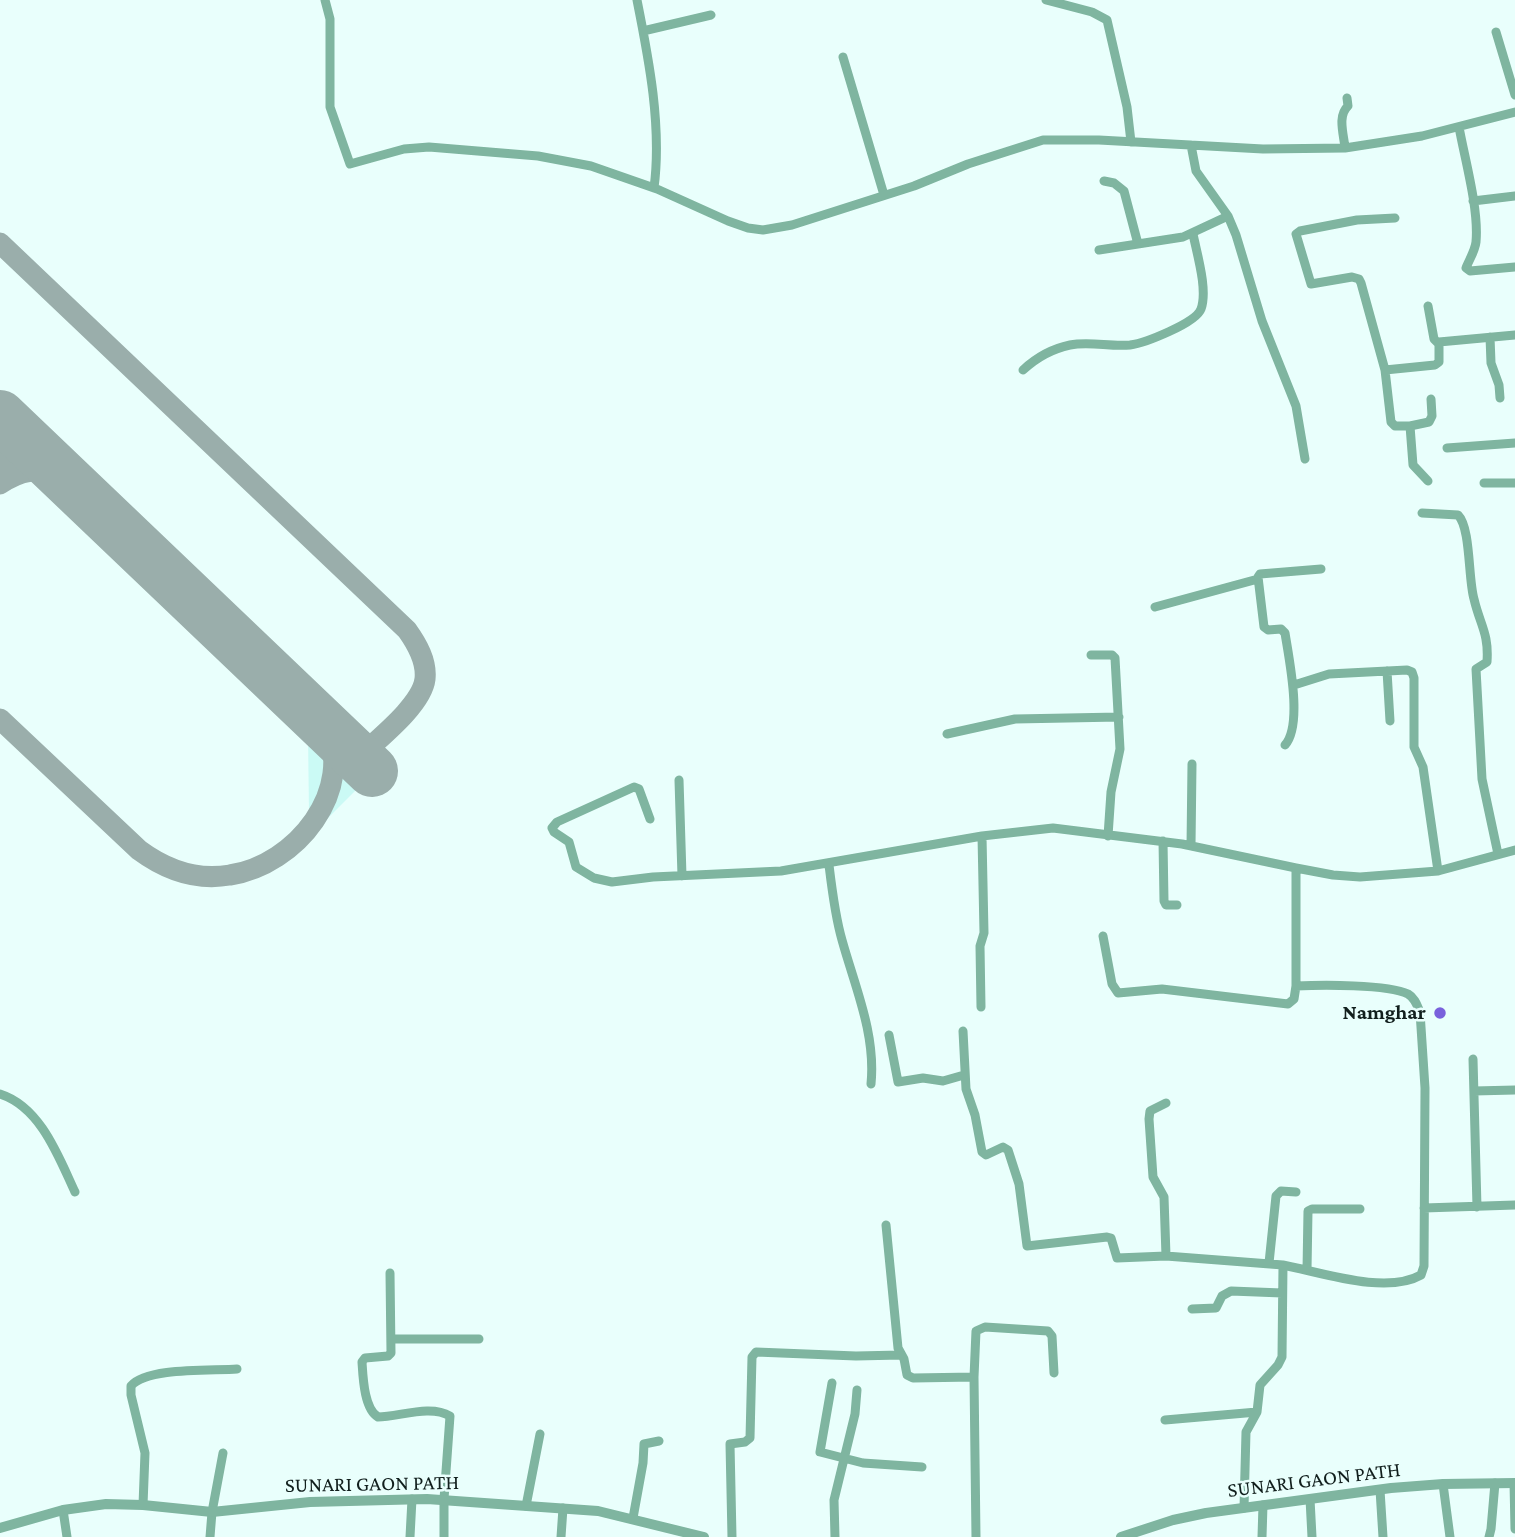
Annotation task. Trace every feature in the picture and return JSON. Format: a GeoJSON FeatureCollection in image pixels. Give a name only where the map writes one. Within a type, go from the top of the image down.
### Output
{"type":"FeatureCollection","features":[{"type":"Feature","properties":{"kind":"street"},"geometry":{"type":"LineString","coordinates":[[326,0],[331,48],[328,94],[350,164],[404,149],[429,147],[497,151],[591,166],[654,188],[728,221],[763,230],[792,225],[914,186],[1026,144],[1063,139],[1263,149],[1345,148],[1422,136],[1515,112]]}},
{"type":"Feature","properties":{"kind":"street"},"geometry":{"type":"LineString","coordinates":[[637,0],[654,112],[654,188]]}},
{"type":"Feature","properties":{"kind":"street"},"geometry":{"type":"LineString","coordinates":[[1046,0],[1101,15],[1107,20],[1127,107],[1131,142]]}},
{"type":"Feature","properties":{"kind":"street"},"geometry":{"type":"LineString","coordinates":[[643,31],[711,15]]}},
{"type":"Feature","properties":{"kind":"street"},"geometry":{"type":"LineString","coordinates":[[1496,32],[1515,95]]}},
{"type":"Feature","properties":{"kind":"street"},"geometry":{"type":"LineString","coordinates":[[843,57],[884,195]]}},
{"type":"Feature","properties":{"kind":"street"},"geometry":{"type":"LineString","coordinates":[[1345,148],[1342,117],[1348,106],[1347,98]]}},
{"type":"Feature","properties":{"kind":"street"},"geometry":{"type":"LineString","coordinates":[[1459,127],[1473,201],[1476,241],[1466,265],[1467,270],[1515,267]]}},
{"type":"Feature","properties":{"kind":"street"},"geometry":{"type":"LineString","coordinates":[[1191,145],[1196,171],[1228,216],[1244,260],[1262,321],[1293,398],[1305,459]]}},
{"type":"Feature","properties":{"kind":"street"},"geometry":{"type":"LineString","coordinates":[[1104,181],[1114,183],[1124,191],[1138,244]]}},
{"type":"Feature","properties":{"kind":"street"},"geometry":{"type":"LineString","coordinates":[[1473,201],[1515,196]]}},
{"type":"Feature","properties":{"kind":"street"},"geometry":{"type":"LineString","coordinates":[[1099,250],[1193,234],[1228,216]]}},
{"type":"Feature","properties":{"kind":"street"},"geometry":{"type":"LineString","coordinates":[[1395,218],[1332,224],[1296,234],[1311,284],[1352,277],[1361,283],[1385,370],[1391,422],[1395,426],[1429,422],[1432,416],[1431,399]]}},
{"type":"Feature","properties":{"kind":"street"},"geometry":{"type":"LineString","coordinates":[[1023,370],[1044,354],[1058,348],[1082,343],[1138,343],[1196,316],[1202,306],[1203,293],[1193,234]]}},
{"type":"Feature","properties":{"kind":"street"},"geometry":{"type":"LineString","coordinates":[[1385,370],[1435,365],[1439,362],[1438,343],[1432,334],[1428,306]]}},
{"type":"Feature","properties":{"kind":"street"},"geometry":{"type":"LineString","coordinates":[[1438,343],[1515,335]]}},
{"type":"Feature","properties":{"kind":"street"},"geometry":{"type":"LineString","coordinates":[[1490,337],[1491,363],[1499,385],[1500,398]]}},
{"type":"Feature","properties":{"kind":"street"},"geometry":{"type":"LineString","coordinates":[[1410,426],[1413,465],[1428,481]]}},
{"type":"Feature","properties":{"kind":"street"},"geometry":{"type":"LineString","coordinates":[[1447,448],[1515,443]]}},
{"type":"Feature","properties":{"kind":"street"},"geometry":{"type":"LineString","coordinates":[[1485,483],[1515,483]]}},
{"type":"Feature","properties":{"kind":"street"},"geometry":{"type":"LineString","coordinates":[[1422,513],[1458,514],[1463,520],[1474,599],[1486,629],[1487,663],[1476,671],[1480,749],[1484,792],[1498,855]]}},
{"type":"Feature","properties":{"kind":"street"},"geometry":{"type":"LineString","coordinates":[[1155,607],[1258,579],[1260,575],[1321,569]]}},
{"type":"Feature","properties":{"kind":"street"},"geometry":{"type":"LineString","coordinates":[[1258,579],[1264,627],[1268,630],[1281,629],[1285,633],[1294,685],[1292,735],[1285,745]]}},
{"type":"Feature","properties":{"kind":"street"},"geometry":{"type":"LineString","coordinates":[[1091,655],[1114,656],[1119,759],[1112,785],[1108,836]]}},
{"type":"Feature","properties":{"kind":"street"},"geometry":{"type":"LineString","coordinates":[[1294,685],[1329,674],[1407,670],[1413,674],[1414,747],[1423,767],[1438,871]]}},
{"type":"Feature","properties":{"kind":"street"},"geometry":{"type":"LineString","coordinates":[[1387,671],[1390,721]]}},
{"type":"Feature","properties":{"kind":"street"},"geometry":{"type":"LineString","coordinates":[[947,734],[1015,719],[1119,717]]}},
{"type":"Feature","properties":{"kind":"street"},"geometry":{"type":"LineString","coordinates":[[1191,846],[1192,764]]}},
{"type":"Feature","properties":{"kind":"street"},"geometry":{"type":"LineString","coordinates":[[679,780],[682,876]]}},
{"type":"Feature","properties":{"kind":"street"},"geometry":{"type":"LineString","coordinates":[[650,819],[639,789],[634,787],[557,822],[552,828],[569,842],[576,867],[594,878],[612,882],[781,871],[829,865],[982,836],[1053,828],[1163,841],[1333,875],[1360,877],[1438,871],[1515,850]]}},
{"type":"Feature","properties":{"kind":"street"},"geometry":{"type":"LineString","coordinates":[[981,1007],[980,946],[984,933],[982,836]]}},
{"type":"Feature","properties":{"kind":"street"},"geometry":{"type":"LineString","coordinates":[[1163,841],[1164,901],[1166,905],[1177,905]]}},
{"type":"Feature","properties":{"kind":"street"},"geometry":{"type":"LineString","coordinates":[[829,865],[841,939],[863,1010],[870,1044],[871,1084]]}},
{"type":"Feature","properties":{"kind":"street"},"geometry":{"type":"LineString","coordinates":[[1103,936],[1112,984],[1118,993],[1162,989],[1285,1005],[1294,999],[1296,986],[1296,868]]}},
{"type":"Feature","properties":{"kind":"street"},"geometry":{"type":"LineString","coordinates":[[963,1031],[964,1075],[983,1154],[1003,1147],[1008,1150],[1019,1184],[1026,1245],[1035,1247],[1081,1239],[1109,1238],[1117,1258],[1166,1256],[1269,1263],[1356,1281],[1387,1282],[1416,1278],[1423,1270],[1424,1208],[1425,1088],[1420,1012],[1414,999],[1399,992],[1349,986],[1296,986]]}},
{"type":"Feature","properties":{"kind":"street"},"geometry":{"type":"LineString","coordinates":[[889,1035],[898,1082],[923,1078],[943,1081],[964,1075]]}},
{"type":"Feature","properties":{"kind":"street"},"geometry":{"type":"LineString","coordinates":[[1473,1059],[1476,1207]]}},
{"type":"Feature","properties":{"kind":"street"},"geometry":{"type":"LineString","coordinates":[[1474,1091],[1515,1090]]}},
{"type":"Feature","properties":{"kind":"street"},"geometry":{"type":"LineString","coordinates":[[0,1094],[16,1102],[46,1134],[75,1192]]}},
{"type":"Feature","properties":{"kind":"street"},"geometry":{"type":"LineString","coordinates":[[1166,1103],[1150,1111],[1149,1119],[1153,1177],[1164,1197],[1166,1256]]}},
{"type":"Feature","properties":{"kind":"street"},"geometry":{"type":"LineString","coordinates":[[1269,1263],[1276,1196],[1281,1191],[1296,1192]]}},
{"type":"Feature","properties":{"kind":"street"},"geometry":{"type":"LineString","coordinates":[[1424,1208],[1515,1205]]}},
{"type":"Feature","properties":{"kind":"street"},"geometry":{"type":"LineString","coordinates":[[1307,1270],[1308,1211],[1360,1209]]}},
{"type":"Feature","properties":{"kind":"street"},"geometry":{"type":"LineString","coordinates":[[886,1224],[898,1348],[904,1359],[907,1375],[974,1377]]}},
{"type":"Feature","properties":{"kind":"street"},"geometry":{"type":"LineString","coordinates":[[1244,1508],[1245,1437],[1257,1412],[1260,1385],[1278,1366],[1282,1357],[1283,1265]]}},
{"type":"Feature","properties":{"kind":"street"},"geometry":{"type":"LineString","coordinates":[[390,1273],[390,1355],[365,1358],[362,1362],[371,1412],[378,1417],[428,1412],[441,1412],[450,1416],[444,1537]]}},
{"type":"Feature","properties":{"kind":"street"},"geometry":{"type":"LineString","coordinates":[[1192,1309],[1216,1308],[1222,1296],[1231,1291],[1282,1293]]}},
{"type":"Feature","properties":{"kind":"street"},"geometry":{"type":"LineString","coordinates":[[976,1537],[975,1334],[978,1329],[985,1327],[1048,1331],[1052,1336],[1054,1373]]}},
{"type":"Feature","properties":{"kind":"street"},"geometry":{"type":"LineString","coordinates":[[391,1339],[479,1339]]}},
{"type":"Feature","properties":{"kind":"street"},"geometry":{"type":"LineString","coordinates":[[732,1537],[730,1444],[745,1442],[750,1438],[752,1357],[755,1352],[901,1355]]}},
{"type":"Feature","properties":{"kind":"street"},"geometry":{"type":"LineString","coordinates":[[143,1505],[145,1453],[131,1386],[141,1378],[159,1374],[237,1369]]}},
{"type":"Feature","properties":{"kind":"street"},"geometry":{"type":"LineString","coordinates":[[832,1383],[820,1451],[876,1464],[922,1467]]}},
{"type":"Feature","properties":{"kind":"street"},"geometry":{"type":"LineString","coordinates":[[835,1537],[834,1500],[855,1414],[857,1390]]}},
{"type":"Feature","properties":{"kind":"street"},"geometry":{"type":"LineString","coordinates":[[1165,1420],[1257,1412]]}},
{"type":"Feature","properties":{"kind":"street"},"geometry":{"type":"LineString","coordinates":[[526,1506],[540,1434]]}},
{"type":"Feature","properties":{"kind":"street"},"geometry":{"type":"LineString","coordinates":[[633,1518],[644,1444],[659,1441]]}},
{"type":"Feature","properties":{"kind":"street"},"geometry":{"type":"LineString","coordinates":[[210,1537],[223,1453]]}},
{"type":"Feature","properties":{"kind":"street"},"geometry":{"type":"LineString","coordinates":[[1489,1537],[1495,1483]]}},
{"type":"Feature","properties":{"kind":"street"},"geometry":{"type":"LineString","coordinates":[[1514,1483],[1515,1529]]}},
{"type":"Feature","properties":{"kind":"street","name":"SUNARI GAON PATH"},"geometry":{"type":"LineString","coordinates":[[1121,1537],[1185,1517],[1263,1505],[1443,1484],[1514,1483]]}},
{"type":"Feature","properties":{"kind":"street"},"geometry":{"type":"LineString","coordinates":[[1443,1484],[1450,1537]]}},
{"type":"Feature","properties":{"kind":"street"},"geometry":{"type":"LineString","coordinates":[[1380,1490],[1383,1537]]}},
{"type":"Feature","properties":{"kind":"street"},"geometry":{"type":"LineString","coordinates":[[410,1537],[412,1499]]}},
{"type":"Feature","properties":{"kind":"street","name":"SUNARI GAON PATH"},"geometry":{"type":"LineString","coordinates":[[0,1528],[63,1510],[106,1504],[212,1512],[310,1502],[444,1499],[607,1513],[704,1537]]}},
{"type":"Feature","properties":{"kind":"street"},"geometry":{"type":"LineString","coordinates":[[1310,1499],[1312,1537]]}},
{"type":"Feature","properties":{"kind":"street"},"geometry":{"type":"LineString","coordinates":[[1262,1537],[1263,1505]]}},
{"type":"Feature","properties":{"kind":"street"},"geometry":{"type":"LineString","coordinates":[[561,1537],[563,1508]]}},
{"type":"Feature","properties":{"kind":"street"},"geometry":{"type":"LineString","coordinates":[[63,1510],[67,1537]]}},
{"type":"Feature","properties":{"kind":"shaded area"},"geometry":{"type":"Polygon","coordinates":[[[308,733],[361,785],[318,828],[309,815],[308,733]]]}},
{"type":"Feature","properties":{"kind":"taxiway"},"geometry":{"type":"LineString","coordinates":[[0,243],[407,630],[423,659],[425,679],[422,689],[398,721],[359,757]]}},
{"type":"Feature","properties":{"kind":"taxiway"},"geometry":{"type":"LineString","coordinates":[[0,477],[9,452],[13,428]]}},
{"type":"Feature","properties":{"kind":"taxiway"},"geometry":{"type":"LineString","coordinates":[[0,484],[30,471],[62,475]]}},
{"type":"Feature","properties":{"kind":"taxiway"},"geometry":{"type":"LineString","coordinates":[[0,719],[139,850],[171,868],[205,876],[230,875],[254,868],[277,856],[298,840],[314,820],[326,798],[333,774],[333,749],[325,724]]}},
{"type":"Feature","properties":{"kind":"runway"},"geometry":{"type":"LineString","coordinates":[[0,416],[372,771]]}},
{"type":"Feature","properties":{"kind":"place","name":"Namghar"},"geometry":{"type":"Point","coordinates":[1440,1013]}}]}
